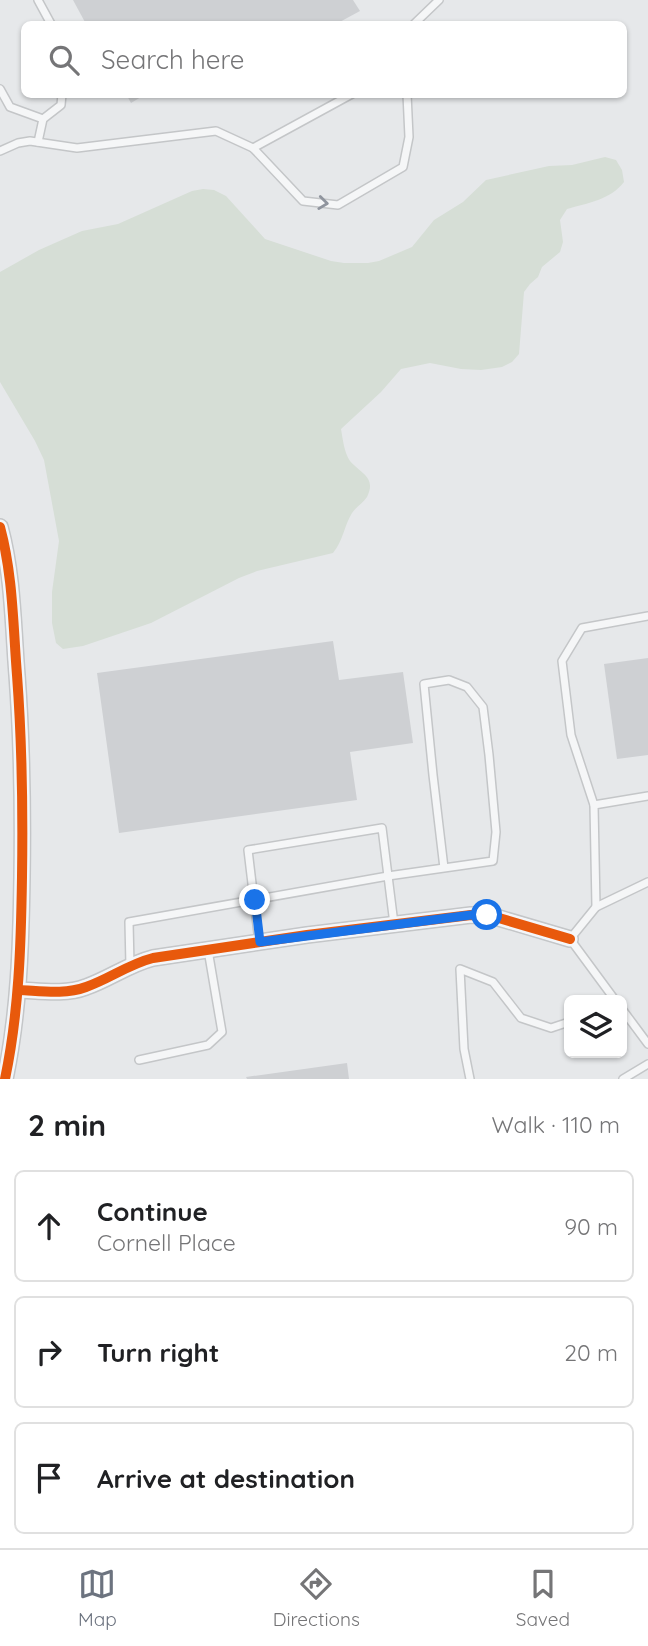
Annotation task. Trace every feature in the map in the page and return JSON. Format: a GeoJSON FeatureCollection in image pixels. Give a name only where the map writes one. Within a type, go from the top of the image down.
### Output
{"type":"FeatureCollection","features":[{"type":"Feature","properties":{"kind":"street"},"geometry":{"type":"LineString","coordinates":[[0,527],[12,591],[19,699],[23,851],[19,990],[5,1079]]}},
{"type":"Feature","properties":{"kind":"street"},"geometry":{"type":"LineString","coordinates":[[19,990],[78,990],[153,958],[482,915],[570,939]]}},
{"type":"Feature","properties":{"kind":"lane"},"geometry":{"type":"LineString","coordinates":[[38,0],[49,21]]}},
{"type":"Feature","properties":{"kind":"lane"},"geometry":{"type":"LineString","coordinates":[[417,21],[439,0]]}},
{"type":"Feature","properties":{"kind":"lane"},"geometry":{"type":"LineString","coordinates":[[0,89],[10,107],[43,119]]}},
{"type":"Feature","properties":{"kind":"lane"},"geometry":{"type":"LineString","coordinates":[[38,142],[43,119],[61,105],[62,98]]}},
{"type":"Feature","properties":{"kind":"lane"},"geometry":{"type":"LineString","coordinates":[[253,148],[345,98]]}},
{"type":"Feature","properties":{"kind":"lane"},"geometry":{"type":"LineString","coordinates":[[0,150],[18,143],[38,142],[77,148],[216,131],[253,148],[303,201],[338,205],[403,167],[410,137],[407,98]]}},
{"type":"Feature","properties":{"kind":"lane"},"geometry":{"type":"LineString","coordinates":[[596,907],[594,805],[571,735],[562,661],[582,628],[648,616]]}},
{"type":"Feature","properties":{"kind":"lane"},"geometry":{"type":"LineString","coordinates":[[130,966],[129,922],[388,876],[444,868],[493,861],[496,832],[483,707],[467,687],[449,680],[424,684],[444,868]]}},
{"type":"Feature","properties":{"kind":"lane"},"geometry":{"type":"LineString","coordinates":[[594,805],[648,796]]}},
{"type":"Feature","properties":{"kind":"lane"},"geometry":{"type":"LineString","coordinates":[[260,942],[248,850],[382,828],[394,925]]}},
{"type":"Feature","properties":{"kind":"lane"},"geometry":{"type":"LineString","coordinates":[[611,995],[570,939],[596,907],[648,882]]}},
{"type":"Feature","properties":{"kind":"lane"},"geometry":{"type":"LineString","coordinates":[[139,1060],[208,1045],[222,1032],[208,950]]}},
{"type":"Feature","properties":{"kind":"lane"},"geometry":{"type":"LineString","coordinates":[[470,1079],[464,1049],[460,970],[493,982],[521,1018],[551,1028],[564,1024]]}},
{"type":"Feature","properties":{"kind":"lane"},"geometry":{"type":"LineString","coordinates":[[627,1016],[648,1044]]}},
{"type":"Feature","properties":{"kind":"lane"},"geometry":{"type":"LineString","coordinates":[[623,1079],[648,1064]]}},
{"type":"Feature","properties":{"kind":"shaded area"},"geometry":{"type":"Polygon","coordinates":[[[605,157],[616,160],[622,170],[624,182],[605,197],[567,209],[560,220],[563,242],[560,252],[542,267],[538,277],[524,292],[519,354],[512,362],[502,367],[481,370],[430,363],[401,369],[381,392],[341,429],[348,457],[369,480],[370,490],[352,513],[333,553],[257,571],[151,623],[83,646],[63,649],[56,643],[52,623],[52,592],[59,541],[44,460],[0,382],[0,272],[39,250],[82,231],[118,224],[192,191],[203,189],[214,190],[226,196],[265,239],[331,261],[379,261],[412,247],[434,220],[463,202],[486,180],[605,157]]]}},
{"type":"Feature","properties":{"kind":"building"},"geometry":{"type":"Polygon","coordinates":[[[73,0],[353,0],[360,11],[342,21],[84,21],[73,0]]]}},
{"type":"Feature","properties":{"kind":"building"},"geometry":{"type":"Polygon","coordinates":[[[333,641],[339,680],[403,672],[413,743],[350,752],[357,800],[119,833],[97,673],[333,641]]]}},
{"type":"Feature","properties":{"kind":"building"},"geometry":{"type":"Polygon","coordinates":[[[648,658],[648,755],[617,759],[604,664],[648,658]]]}},
{"type":"Feature","properties":{"kind":"building"},"geometry":{"type":"Polygon","coordinates":[[[347,1063],[349,1079],[246,1077],[347,1063]]]}},
{"type":"Feature","properties":{"kind":"cycle path"},"geometry":{"type":"LineString","coordinates":[[0,527],[12,600],[22,801],[22,902],[18,978],[5,1079]]}},
{"type":"Feature","properties":{"kind":"cycle path"},"geometry":{"type":"LineString","coordinates":[[19,990],[70,991],[94,984],[153,958],[307,935],[471,915],[492,916],[570,939]]}},
{"type":"Feature","properties":{"kind":"route"},"geometry":{"type":"LineString","coordinates":[[255,900],[260,942],[487,915]]}}]}
